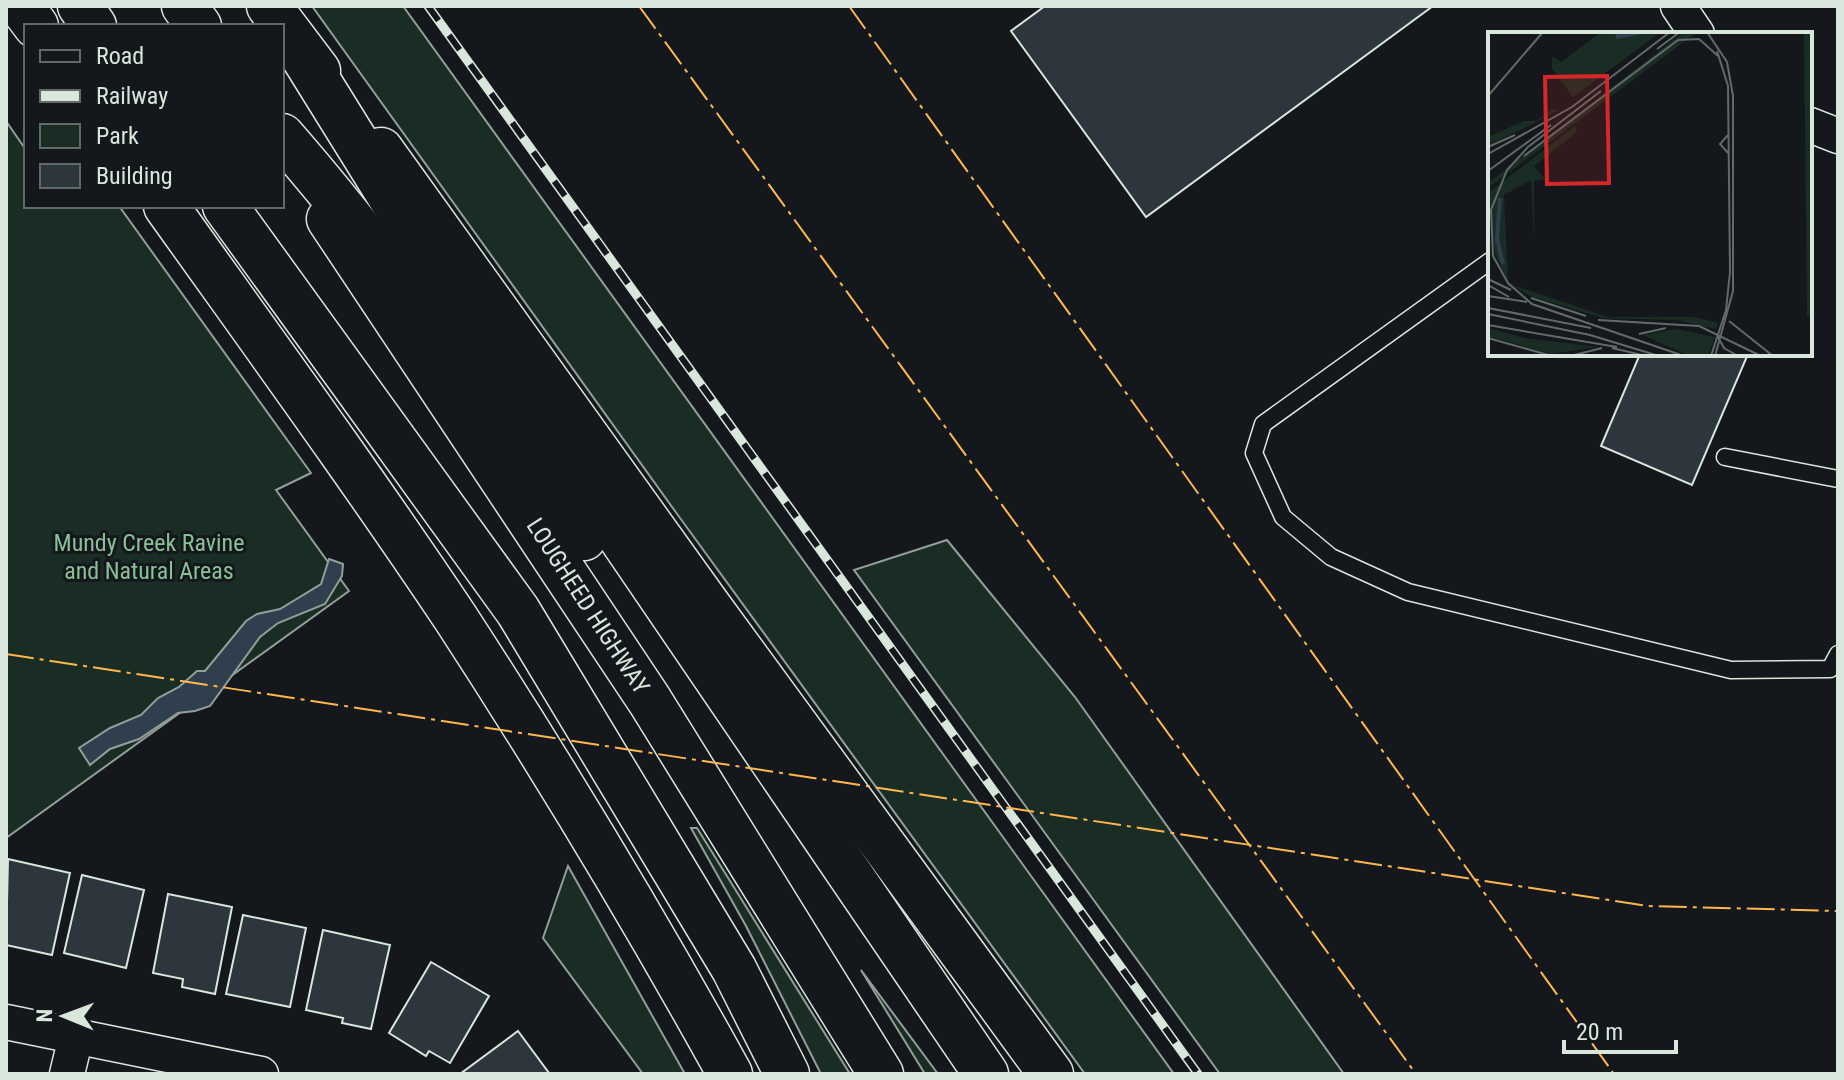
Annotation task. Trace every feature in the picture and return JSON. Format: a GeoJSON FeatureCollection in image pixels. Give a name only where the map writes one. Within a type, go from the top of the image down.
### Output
{"type":"FeatureCollection","features":[{"type":"Feature","properties":{"kind":"main road"},"geometry":{"type":"LineString","coordinates":[[21,6],[34,24]]}},
{"type":"Feature","properties":{"kind":"main road"},"geometry":{"type":"LineString","coordinates":[[80,6],[93,24]]}},
{"type":"Feature","properties":{"kind":"main road"},"geometry":{"type":"LineString","coordinates":[[184,6],[198,24]]}},
{"type":"Feature","properties":{"kind":"main road"},"geometry":{"type":"LineString","coordinates":[[269,6],[282,24]]}},
{"type":"Feature","properties":{"kind":"main road"},"geometry":{"type":"LineString","coordinates":[[284,28],[407,224],[986,1074]]}},
{"type":"Feature","properties":{"kind":"main road"},"geometry":{"type":"LineString","coordinates":[[294,42],[394,167],[663,544],[1051,1074]]}},
{"type":"Feature","properties":{"kind":"main road"},"geometry":{"type":"LineString","coordinates":[[284,138],[374,245],[433,322],[959,1074]]}},
{"type":"Feature","properties":{"kind":"main road","name":"LOUGHEED HIGHWAY"},"geometry":{"type":"LineString","coordinates":[[284,150],[643,689],[881,1074]]}},
{"type":"Feature","properties":{"kind":"main road"},"geometry":{"type":"LineString","coordinates":[[167,208],[372,496],[494,678],[683,988],[730,1074]]}},
{"type":"Feature","properties":{"kind":"main road"},"geometry":{"type":"LineString","coordinates":[[226,208],[518,611],[734,969],[787,1074]]}},
{"type":"Feature","properties":{"kind":"street"},"geometry":{"type":"LineString","coordinates":[[1678,6],[1696,32]]}},
{"type":"Feature","properties":{"kind":"street"},"geometry":{"type":"LineString","coordinates":[[1812,126],[1838,136]]}},
{"type":"Feature","properties":{"kind":"street"},"geometry":{"type":"LineString","coordinates":[[6,1022],[261,1074]]}},
{"type":"Feature","properties":{"kind":"street"},"geometry":{"type":"LineString","coordinates":[[67,1074],[76,1037]]}},
{"type":"Feature","properties":{"kind":"lane"},"geometry":{"type":"LineString","coordinates":[[1488,262],[1263,424],[1254,453],[1283,517],[1331,557],[1408,592],[1731,670],[1830,669],[1838,654]]}},
{"type":"Feature","properties":{"kind":"lane"},"geometry":{"type":"LineString","coordinates":[[1725,457],[1838,479]]}},
{"type":"Feature","properties":{"kind":"green space"},"geometry":{"type":"Polygon","coordinates":[[[312,6],[403,6],[1174,1074],[1085,1074],[312,6]]]}},
{"type":"Feature","properties":{"kind":"green space","name":"Mundy Creek Ravine and Natural Areas"},"geometry":{"type":"Polygon","coordinates":[[[6,121],[24,147],[24,208],[120,208],[311,473],[276,490],[349,591],[6,838],[6,121]]]}},
{"type":"Feature","properties":{"kind":"green space"},"geometry":{"type":"Polygon","coordinates":[[[947,540],[1075,697],[1344,1074],[1220,1074],[854,570],[947,540]]]}},
{"type":"Feature","properties":{"kind":"green space"},"geometry":{"type":"Polygon","coordinates":[[[691,828],[697,828],[850,1074],[821,1074],[746,926],[691,828]]]}},
{"type":"Feature","properties":{"kind":"green space"},"geometry":{"type":"Polygon","coordinates":[[[568,866],[685,1074],[643,1074],[543,938],[568,866]]]}},
{"type":"Feature","properties":{"kind":"green space"},"geometry":{"type":"Polygon","coordinates":[[[861,970],[938,1074],[925,1074],[861,970]]]}},
{"type":"Feature","properties":{"kind":"water"},"geometry":{"type":"Polygon","coordinates":[[[329,559],[343,564],[342,576],[325,604],[278,623],[260,637],[210,706],[178,713],[139,739],[110,749],[90,765],[79,748],[110,728],[141,715],[158,698],[179,687],[197,671],[205,671],[246,621],[257,614],[280,609],[321,584],[329,559]]]}},
{"type":"Feature","properties":{"kind":"building"},"geometry":{"type":"Polygon","coordinates":[[[1045,6],[1433,6],[1146,217],[1011,31],[1045,6]]]}},
{"type":"Feature","properties":{"kind":"building"},"geometry":{"type":"Polygon","coordinates":[[[1639,356],[1747,356],[1692,485],[1601,446],[1639,356]]]}},
{"type":"Feature","properties":{"kind":"building"},"geometry":{"type":"Polygon","coordinates":[[[8,859],[70,873],[52,955],[6,945],[8,859]]]}},
{"type":"Feature","properties":{"kind":"building"},"geometry":{"type":"Polygon","coordinates":[[[82,875],[144,890],[126,968],[64,953],[82,875]]]}},
{"type":"Feature","properties":{"kind":"building"},"geometry":{"type":"Polygon","coordinates":[[[168,894],[232,907],[215,994],[182,987],[183,979],[153,973],[168,894]]]}},
{"type":"Feature","properties":{"kind":"building"},"geometry":{"type":"Polygon","coordinates":[[[243,915],[306,928],[290,1007],[226,994],[243,915]]]}},
{"type":"Feature","properties":{"kind":"building"},"geometry":{"type":"Polygon","coordinates":[[[323,930],[390,945],[371,1029],[342,1023],[343,1018],[306,1010],[323,930]]]}},
{"type":"Feature","properties":{"kind":"building"},"geometry":{"type":"Polygon","coordinates":[[[431,962],[489,996],[450,1063],[429,1051],[426,1056],[389,1033],[431,962]]]}},
{"type":"Feature","properties":{"kind":"building"},"geometry":{"type":"Polygon","coordinates":[[[518,1031],[549,1073],[460,1074],[518,1031]]]}},
{"type":"Feature","properties":{"kind":"railway"},"geometry":{"type":"LineString","coordinates":[[428,6],[1198,1074]]}},
{"type":"Feature","properties":{"kind":"power"},"geometry":{"type":"LineString","coordinates":[[639,6],[1416,1074]]}},
{"type":"Feature","properties":{"kind":"power"},"geometry":{"type":"LineString","coordinates":[[849,6],[1614,1074]]}},
{"type":"Feature","properties":{"kind":"power"},"geometry":{"type":"LineString","coordinates":[[6,654],[1648,906],[1838,911]]}}]}
